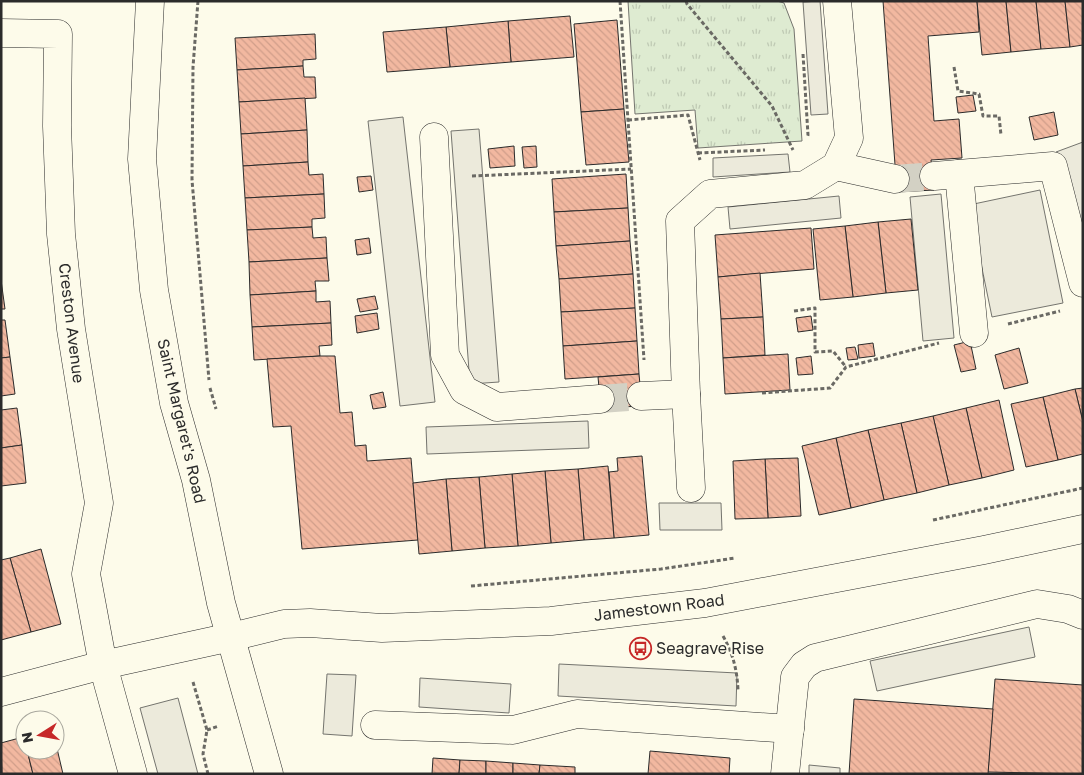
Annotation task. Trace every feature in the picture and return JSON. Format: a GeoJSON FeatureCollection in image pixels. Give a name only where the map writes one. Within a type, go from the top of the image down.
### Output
{"type":"FeatureCollection","features":[{"type":"Feature","properties":{"kind":"street","name":"Saint Margaret's Road"},"geometry":{"type":"LineString","coordinates":[[150,1],[142,159],[154,290],[174,403],[196,480],[222,603],[269,774]]}},
{"type":"Feature","properties":{"kind":"street"},"geometry":{"type":"LineString","coordinates":[[691,488],[680,221],[710,194],[805,185],[836,166],[848,138],[837,1]]}},
{"type":"Feature","properties":{"kind":"street","name":"Creston Avenue"},"geometry":{"type":"LineString","coordinates":[[1,33],[58,34],[57,126],[61,234],[71,329],[99,503],[86,574],[104,665]]}},
{"type":"Feature","properties":{"kind":"street"},"geometry":{"type":"LineString","coordinates":[[434,137],[445,355],[464,390],[497,407],[600,399]]}},
{"type":"Feature","properties":{"kind":"street"},"geometry":{"type":"LineString","coordinates":[[836,166],[895,179]]}},
{"type":"Feature","properties":{"kind":"street"},"geometry":{"type":"LineString","coordinates":[[974,333],[946,175],[1054,166],[1083,283]]}},
{"type":"Feature","properties":{"kind":"street"},"geometry":{"type":"LineString","coordinates":[[644,396],[686,394]]}},
{"type":"Feature","properties":{"kind":"street","name":"Jamestown Road"},"geometry":{"type":"LineString","coordinates":[[1,692],[104,665],[284,624],[310,623],[382,628],[551,620],[705,603],[984,550],[1083,529]]}},
{"type":"Feature","properties":{"kind":"street"},"geometry":{"type":"LineString","coordinates":[[785,774],[795,677],[804,666],[815,658],[1037,604],[1068,609],[1083,615]]}},
{"type":"Feature","properties":{"kind":"street"},"geometry":{"type":"LineString","coordinates":[[104,665],[133,774]]}},
{"type":"Feature","properties":{"kind":"street"},"geometry":{"type":"LineString","coordinates":[[375,725],[513,730],[577,714],[790,729]]}},
{"type":"Feature","properties":{"kind":"path"},"geometry":{"type":"LineString","coordinates":[[198,1],[193,67],[192,180],[209,384],[218,417]]}},
{"type":"Feature","properties":{"kind":"path"},"geometry":{"type":"LineString","coordinates":[[620,1],[644,396]]}},
{"type":"Feature","properties":{"kind":"path"},"geometry":{"type":"LineString","coordinates":[[686,1],[772,106],[792,149],[802,158],[805,185]]}},
{"type":"Feature","properties":{"kind":"path"},"geometry":{"type":"LineString","coordinates":[[803,49],[808,136],[804,142]]}},
{"type":"Feature","properties":{"kind":"path"},"geometry":{"type":"LineString","coordinates":[[954,67],[958,91],[979,94],[983,116],[999,116],[1003,170]]}},
{"type":"Feature","properties":{"kind":"path"},"geometry":{"type":"LineString","coordinates":[[628,120],[688,115],[710,194]]}},
{"type":"Feature","properties":{"kind":"path"},"geometry":{"type":"LineString","coordinates":[[783,149],[792,149],[798,145]]}},
{"type":"Feature","properties":{"kind":"path"},"geometry":{"type":"LineString","coordinates":[[698,153],[773,150]]}},
{"type":"Feature","properties":{"kind":"path"},"geometry":{"type":"LineString","coordinates":[[436,178],[631,168]]}},
{"type":"Feature","properties":{"kind":"path"},"geometry":{"type":"LineString","coordinates":[[794,310],[815,308],[815,352],[833,351],[846,367]]}},
{"type":"Feature","properties":{"kind":"path"},"geometry":{"type":"LineString","coordinates":[[762,393],[830,388],[846,367],[1065,310]]}},
{"type":"Feature","properties":{"kind":"path"},"geometry":{"type":"LineString","coordinates":[[926,522],[1083,488]]}},
{"type":"Feature","properties":{"kind":"path"},"geometry":{"type":"LineString","coordinates":[[463,586],[661,569],[737,558]]}},
{"type":"Feature","properties":{"kind":"path"},"geometry":{"type":"LineString","coordinates":[[705,603],[731,651],[737,669],[741,726]]}},
{"type":"Feature","properties":{"kind":"path"},"geometry":{"type":"LineString","coordinates":[[182,647],[207,730],[203,754],[208,774]]}},
{"type":"Feature","properties":{"kind":"path"},"geometry":{"type":"LineString","coordinates":[[207,730],[219,726]]}},
{"type":"Feature","properties":{"kind":"green space"},"geometry":{"type":"Polygon","coordinates":[[[628,1],[777,1],[784,3],[794,29],[802,141],[698,148],[695,110],[635,114],[628,1]]]}},
{"type":"Feature","properties":{"kind":"shaded area"},"geometry":{"type":"Polygon","coordinates":[[[820,1],[828,114],[811,115],[803,2],[820,1]]]}},
{"type":"Feature","properties":{"kind":"shaded area"},"geometry":{"type":"Polygon","coordinates":[[[403,117],[435,402],[400,406],[368,121],[403,117]]]}},
{"type":"Feature","properties":{"kind":"shaded area"},"geometry":{"type":"Polygon","coordinates":[[[479,129],[499,382],[470,384],[451,131],[479,129]]]}},
{"type":"Feature","properties":{"kind":"shaded area"},"geometry":{"type":"Polygon","coordinates":[[[1083,142],[1083,226],[1056,152],[1083,142]]]}},
{"type":"Feature","properties":{"kind":"shaded area"},"geometry":{"type":"Polygon","coordinates":[[[788,154],[790,172],[713,177],[713,158],[788,154]]]}},
{"type":"Feature","properties":{"kind":"shaded area"},"geometry":{"type":"Polygon","coordinates":[[[1040,190],[1063,303],[992,317],[969,205],[1040,190]]]}},
{"type":"Feature","properties":{"kind":"shaded area"},"geometry":{"type":"Polygon","coordinates":[[[941,194],[954,338],[923,341],[910,197],[941,194]]]}},
{"type":"Feature","properties":{"kind":"shaded area"},"geometry":{"type":"Polygon","coordinates":[[[839,196],[841,218],[730,229],[728,207],[839,196]]]}},
{"type":"Feature","properties":{"kind":"shaded area"},"geometry":{"type":"Polygon","coordinates":[[[588,421],[589,448],[427,454],[426,427],[588,421]]]}},
{"type":"Feature","properties":{"kind":"shaded area"},"geometry":{"type":"Polygon","coordinates":[[[659,503],[721,503],[722,530],[660,530],[659,503]]]}},
{"type":"Feature","properties":{"kind":"shaded area"},"geometry":{"type":"Polygon","coordinates":[[[1029,627],[1035,657],[877,691],[870,661],[1029,627]]]}},
{"type":"Feature","properties":{"kind":"shaded area"},"geometry":{"type":"Polygon","coordinates":[[[559,664],[737,673],[736,706],[558,696],[559,664]]]}},
{"type":"Feature","properties":{"kind":"shaded area"},"geometry":{"type":"Polygon","coordinates":[[[327,674],[356,675],[352,736],[323,734],[327,674]]]}},
{"type":"Feature","properties":{"kind":"shaded area"},"geometry":{"type":"Polygon","coordinates":[[[420,678],[511,684],[509,713],[419,707],[420,678]]]}},
{"type":"Feature","properties":{"kind":"shaded area"},"geometry":{"type":"Polygon","coordinates":[[[178,698],[198,774],[158,774],[140,708],[178,698]]]}},
{"type":"Feature","properties":{"kind":"shaded area"},"geometry":{"type":"Polygon","coordinates":[[[809,765],[840,768],[840,774],[809,774],[809,765]]]}},
{"type":"Feature","properties":{"kind":"building"},"geometry":{"type":"Polygon","coordinates":[[[883,1],[977,1],[979,32],[928,36],[934,121],[959,119],[962,158],[931,160],[934,190],[897,192],[883,1]]]}},
{"type":"Feature","properties":{"kind":"building"},"geometry":{"type":"Polygon","coordinates":[[[977,1],[1006,1],[1011,52],[982,55],[977,1]]]}},
{"type":"Feature","properties":{"kind":"building"},"geometry":{"type":"Polygon","coordinates":[[[1006,1],[1036,1],[1041,49],[1011,52],[1006,1]]]}},
{"type":"Feature","properties":{"kind":"building"},"geometry":{"type":"Polygon","coordinates":[[[1036,1],[1065,1],[1070,47],[1041,49],[1036,1]]]}},
{"type":"Feature","properties":{"kind":"building"},"geometry":{"type":"Polygon","coordinates":[[[1065,1],[1083,1],[1083,45],[1070,47],[1065,1]]]}},
{"type":"Feature","properties":{"kind":"building"},"geometry":{"type":"Polygon","coordinates":[[[570,16],[574,57],[511,62],[508,21],[570,16]]]}},
{"type":"Feature","properties":{"kind":"building"},"geometry":{"type":"Polygon","coordinates":[[[617,20],[624,109],[581,112],[574,24],[617,20]]]}},
{"type":"Feature","properties":{"kind":"building"},"geometry":{"type":"Polygon","coordinates":[[[508,21],[511,62],[450,67],[446,27],[508,21]]]}},
{"type":"Feature","properties":{"kind":"building"},"geometry":{"type":"Polygon","coordinates":[[[446,27],[450,67],[387,72],[383,32],[446,27]]]}},
{"type":"Feature","properties":{"kind":"building"},"geometry":{"type":"Polygon","coordinates":[[[315,34],[316,59],[303,60],[303,66],[237,70],[235,38],[315,34]]]}},
{"type":"Feature","properties":{"kind":"building"},"geometry":{"type":"Polygon","coordinates":[[[303,66],[304,77],[315,77],[316,98],[239,102],[237,70],[303,66]]]}},
{"type":"Feature","properties":{"kind":"building"},"geometry":{"type":"Polygon","coordinates":[[[973,95],[976,111],[958,113],[956,97],[973,95]]]}},
{"type":"Feature","properties":{"kind":"building"},"geometry":{"type":"Polygon","coordinates":[[[305,98],[307,130],[241,134],[239,102],[305,98]]]}},
{"type":"Feature","properties":{"kind":"building"},"geometry":{"type":"Polygon","coordinates":[[[624,109],[629,162],[586,165],[581,112],[624,109]]]}},
{"type":"Feature","properties":{"kind":"building"},"geometry":{"type":"Polygon","coordinates":[[[1054,112],[1058,135],[1034,140],[1029,117],[1054,112]]]}},
{"type":"Feature","properties":{"kind":"building"},"geometry":{"type":"Polygon","coordinates":[[[307,130],[308,162],[243,166],[241,134],[307,130]]]}},
{"type":"Feature","properties":{"kind":"building"},"geometry":{"type":"Polygon","coordinates":[[[514,146],[515,166],[490,168],[488,149],[514,146]]]}},
{"type":"Feature","properties":{"kind":"building"},"geometry":{"type":"Polygon","coordinates":[[[536,146],[537,167],[524,168],[522,147],[536,146]]]}},
{"type":"Feature","properties":{"kind":"building"},"geometry":{"type":"Polygon","coordinates":[[[308,162],[309,175],[323,174],[324,194],[245,198],[243,166],[308,162]]]}},
{"type":"Feature","properties":{"kind":"building"},"geometry":{"type":"Polygon","coordinates":[[[626,174],[628,208],[554,212],[552,179],[626,174]]]}},
{"type":"Feature","properties":{"kind":"building"},"geometry":{"type":"Polygon","coordinates":[[[371,176],[373,190],[359,192],[357,177],[371,176]]]}},
{"type":"Feature","properties":{"kind":"building"},"geometry":{"type":"Polygon","coordinates":[[[324,194],[325,218],[312,219],[312,227],[247,230],[245,198],[324,194]]]}},
{"type":"Feature","properties":{"kind":"building"},"geometry":{"type":"Polygon","coordinates":[[[628,208],[630,241],[556,246],[554,212],[628,208]]]}},
{"type":"Feature","properties":{"kind":"building"},"geometry":{"type":"Polygon","coordinates":[[[911,219],[918,290],[886,293],[878,222],[911,219]]]}},
{"type":"Feature","properties":{"kind":"building"},"geometry":{"type":"Polygon","coordinates":[[[878,222],[886,293],[853,297],[845,226],[878,222]]]}},
{"type":"Feature","properties":{"kind":"building"},"geometry":{"type":"Polygon","coordinates":[[[845,226],[853,297],[820,300],[813,229],[845,226]]]}},
{"type":"Feature","properties":{"kind":"building"},"geometry":{"type":"Polygon","coordinates":[[[312,227],[313,238],[326,237],[327,258],[249,262],[247,230],[312,227]]]}},
{"type":"Feature","properties":{"kind":"building"},"geometry":{"type":"Polygon","coordinates":[[[811,228],[814,269],[718,277],[715,235],[811,228]]]}},
{"type":"Feature","properties":{"kind":"building"},"geometry":{"type":"Polygon","coordinates":[[[369,238],[371,253],[357,255],[355,240],[369,238]]]}},
{"type":"Feature","properties":{"kind":"building"},"geometry":{"type":"Polygon","coordinates":[[[630,241],[633,274],[559,279],[556,246],[630,241]]]}},
{"type":"Feature","properties":{"kind":"building"},"geometry":{"type":"Polygon","coordinates":[[[327,258],[329,281],[315,281],[316,291],[250,295],[249,262],[327,258]]]}},
{"type":"Feature","properties":{"kind":"building"},"geometry":{"type":"Polygon","coordinates":[[[760,273],[763,317],[721,319],[718,277],[760,273]]]}},
{"type":"Feature","properties":{"kind":"building"},"geometry":{"type":"Polygon","coordinates":[[[633,274],[635,308],[561,312],[559,279],[633,274]]]}},
{"type":"Feature","properties":{"kind":"building"},"geometry":{"type":"Polygon","coordinates":[[[1,280],[5,309],[1,309],[1,280]]]}},
{"type":"Feature","properties":{"kind":"building"},"geometry":{"type":"Polygon","coordinates":[[[316,291],[316,302],[330,301],[331,323],[252,327],[250,295],[316,291]]]}},
{"type":"Feature","properties":{"kind":"building"},"geometry":{"type":"Polygon","coordinates":[[[375,296],[378,309],[360,312],[357,299],[375,296]]]}},
{"type":"Feature","properties":{"kind":"building"},"geometry":{"type":"Polygon","coordinates":[[[635,308],[637,341],[563,346],[561,312],[635,308]]]}},
{"type":"Feature","properties":{"kind":"building"},"geometry":{"type":"Polygon","coordinates":[[[377,313],[379,329],[357,333],[355,316],[377,313]]]}},
{"type":"Feature","properties":{"kind":"building"},"geometry":{"type":"Polygon","coordinates":[[[811,316],[813,330],[798,332],[796,318],[811,316]]]}},
{"type":"Feature","properties":{"kind":"building"},"geometry":{"type":"Polygon","coordinates":[[[763,317],[765,355],[723,358],[721,319],[763,317]]]}},
{"type":"Feature","properties":{"kind":"building"},"geometry":{"type":"Polygon","coordinates":[[[1,320],[5,320],[10,357],[1,358],[1,320]]]}},
{"type":"Feature","properties":{"kind":"building"},"geometry":{"type":"Polygon","coordinates":[[[331,323],[332,345],[319,346],[320,356],[254,360],[252,327],[331,323]]]}},
{"type":"Feature","properties":{"kind":"building"},"geometry":{"type":"Polygon","coordinates":[[[637,341],[639,374],[565,379],[563,346],[637,341]]]}},
{"type":"Feature","properties":{"kind":"building"},"geometry":{"type":"Polygon","coordinates":[[[970,341],[976,369],[961,372],[954,345],[970,341]]]}},
{"type":"Feature","properties":{"kind":"building"},"geometry":{"type":"Polygon","coordinates":[[[873,343],[875,356],[859,358],[858,345],[873,343]]]}},
{"type":"Feature","properties":{"kind":"building"},"geometry":{"type":"Polygon","coordinates":[[[855,347],[858,359],[848,360],[846,348],[855,347]]]}},
{"type":"Feature","properties":{"kind":"building"},"geometry":{"type":"Polygon","coordinates":[[[1019,348],[1028,383],[1004,389],[995,355],[1019,348]]]}},
{"type":"Feature","properties":{"kind":"building"},"geometry":{"type":"Polygon","coordinates":[[[788,354],[790,390],[725,394],[723,358],[788,354]]]}},
{"type":"Feature","properties":{"kind":"building"},"geometry":{"type":"Polygon","coordinates":[[[335,356],[340,413],[352,412],[355,446],[366,445],[367,461],[411,458],[418,540],[302,549],[291,426],[273,427],[267,359],[335,356]]]}},
{"type":"Feature","properties":{"kind":"building"},"geometry":{"type":"Polygon","coordinates":[[[811,356],[813,374],[798,375],[796,358],[811,356]]]}},
{"type":"Feature","properties":{"kind":"building"},"geometry":{"type":"Polygon","coordinates":[[[10,357],[15,394],[1,396],[1,358],[10,357]]]}},
{"type":"Feature","properties":{"kind":"building"},"geometry":{"type":"Polygon","coordinates":[[[639,374],[642,406],[601,408],[598,377],[639,374]]]}},
{"type":"Feature","properties":{"kind":"building"},"geometry":{"type":"Polygon","coordinates":[[[1083,388],[1083,422],[1075,389],[1083,388]]]}},
{"type":"Feature","properties":{"kind":"building"},"geometry":{"type":"Polygon","coordinates":[[[1075,389],[1083,422],[1083,454],[1058,460],[1043,397],[1075,389]]]}},
{"type":"Feature","properties":{"kind":"building"},"geometry":{"type":"Polygon","coordinates":[[[383,392],[386,407],[373,409],[370,395],[383,392]]]}},
{"type":"Feature","properties":{"kind":"building"},"geometry":{"type":"Polygon","coordinates":[[[1043,397],[1058,460],[1026,467],[1011,404],[1043,397]]]}},
{"type":"Feature","properties":{"kind":"building"},"geometry":{"type":"Polygon","coordinates":[[[999,400],[1014,470],[982,478],[966,408],[999,400]]]}},
{"type":"Feature","properties":{"kind":"building"},"geometry":{"type":"Polygon","coordinates":[[[17,408],[22,445],[1,448],[1,410],[17,408]]]}},
{"type":"Feature","properties":{"kind":"building"},"geometry":{"type":"Polygon","coordinates":[[[966,408],[982,478],[949,485],[933,416],[966,408]]]}},
{"type":"Feature","properties":{"kind":"building"},"geometry":{"type":"Polygon","coordinates":[[[933,416],[949,485],[917,493],[901,423],[933,416]]]}},
{"type":"Feature","properties":{"kind":"building"},"geometry":{"type":"Polygon","coordinates":[[[901,423],[917,493],[884,500],[868,430],[901,423]]]}},
{"type":"Feature","properties":{"kind":"building"},"geometry":{"type":"Polygon","coordinates":[[[868,430],[884,500],[851,508],[836,438],[868,430]]]}},
{"type":"Feature","properties":{"kind":"building"},"geometry":{"type":"Polygon","coordinates":[[[836,438],[851,508],[819,515],[802,446],[836,438]]]}},
{"type":"Feature","properties":{"kind":"building"},"geometry":{"type":"Polygon","coordinates":[[[22,445],[26,483],[1,486],[1,448],[22,445]]]}},
{"type":"Feature","properties":{"kind":"building"},"geometry":{"type":"Polygon","coordinates":[[[642,456],[649,535],[614,538],[609,472],[618,471],[617,458],[642,456]]]}},
{"type":"Feature","properties":{"kind":"building"},"geometry":{"type":"Polygon","coordinates":[[[798,458],[801,516],[768,518],[765,459],[798,458]]]}},
{"type":"Feature","properties":{"kind":"building"},"geometry":{"type":"Polygon","coordinates":[[[765,459],[768,518],[735,519],[733,461],[765,459]]]}},
{"type":"Feature","properties":{"kind":"building"},"geometry":{"type":"Polygon","coordinates":[[[608,466],[614,538],[584,540],[578,469],[608,466]]]}},
{"type":"Feature","properties":{"kind":"building"},"geometry":{"type":"Polygon","coordinates":[[[578,469],[584,540],[551,543],[545,471],[578,469]]]}},
{"type":"Feature","properties":{"kind":"building"},"geometry":{"type":"Polygon","coordinates":[[[545,471],[551,543],[518,546],[512,474],[545,471]]]}},
{"type":"Feature","properties":{"kind":"building"},"geometry":{"type":"Polygon","coordinates":[[[512,474],[518,546],[485,548],[479,477],[512,474]]]}},
{"type":"Feature","properties":{"kind":"building"},"geometry":{"type":"Polygon","coordinates":[[[479,477],[485,548],[452,551],[446,479],[479,477]]]}},
{"type":"Feature","properties":{"kind":"building"},"geometry":{"type":"Polygon","coordinates":[[[446,479],[452,551],[419,554],[413,483],[446,479]]]}},
{"type":"Feature","properties":{"kind":"building"},"geometry":{"type":"Polygon","coordinates":[[[41,549],[61,624],[31,632],[10,558],[41,549]]]}},
{"type":"Feature","properties":{"kind":"building"},"geometry":{"type":"Polygon","coordinates":[[[10,558],[31,632],[1,640],[1,560],[10,558]]]}},
{"type":"Feature","properties":{"kind":"building"},"geometry":{"type":"Polygon","coordinates":[[[995,679],[1083,685],[1083,774],[988,772],[995,679]]]}},
{"type":"Feature","properties":{"kind":"building"},"geometry":{"type":"Polygon","coordinates":[[[854,699],[993,709],[988,774],[849,774],[854,699]]]}},
{"type":"Feature","properties":{"kind":"building"},"geometry":{"type":"Polygon","coordinates":[[[15,739],[15,760],[30,760],[33,774],[2,774],[1,743],[15,739]]]}},
{"type":"Feature","properties":{"kind":"building"},"geometry":{"type":"Polygon","coordinates":[[[650,751],[730,758],[729,774],[648,774],[650,751]]]}},
{"type":"Feature","properties":{"kind":"building"},"geometry":{"type":"Polygon","coordinates":[[[433,758],[460,760],[459,774],[432,774],[433,758]]]}},
{"type":"Feature","properties":{"kind":"building"},"geometry":{"type":"Polygon","coordinates":[[[30,760],[60,760],[63,774],[33,774],[30,760]]]}},
{"type":"Feature","properties":{"kind":"building"},"geometry":{"type":"Polygon","coordinates":[[[460,760],[486,761],[486,774],[459,774],[460,760]]]}},
{"type":"Feature","properties":{"kind":"building"},"geometry":{"type":"Polygon","coordinates":[[[486,761],[513,763],[513,774],[486,774],[486,761]]]}},
{"type":"Feature","properties":{"kind":"building"},"geometry":{"type":"Polygon","coordinates":[[[513,763],[540,765],[539,774],[513,774],[513,763]]]}},
{"type":"Feature","properties":{"kind":"building"},"geometry":{"type":"Polygon","coordinates":[[[540,765],[575,767],[575,774],[539,774],[540,765]]]}},
{"type":"Feature","properties":{"kind":"tunnel"},"geometry":{"type":"LineString","coordinates":[[895,179],[934,176]]}},
{"type":"Feature","properties":{"kind":"tunnel"},"geometry":{"type":"LineString","coordinates":[[600,399],[641,396]]}},
{"type":"Feature","properties":{"kind":"place","name":"Seagrave Rise"},"geometry":{"type":"Point","coordinates":[640,648]}}]}
